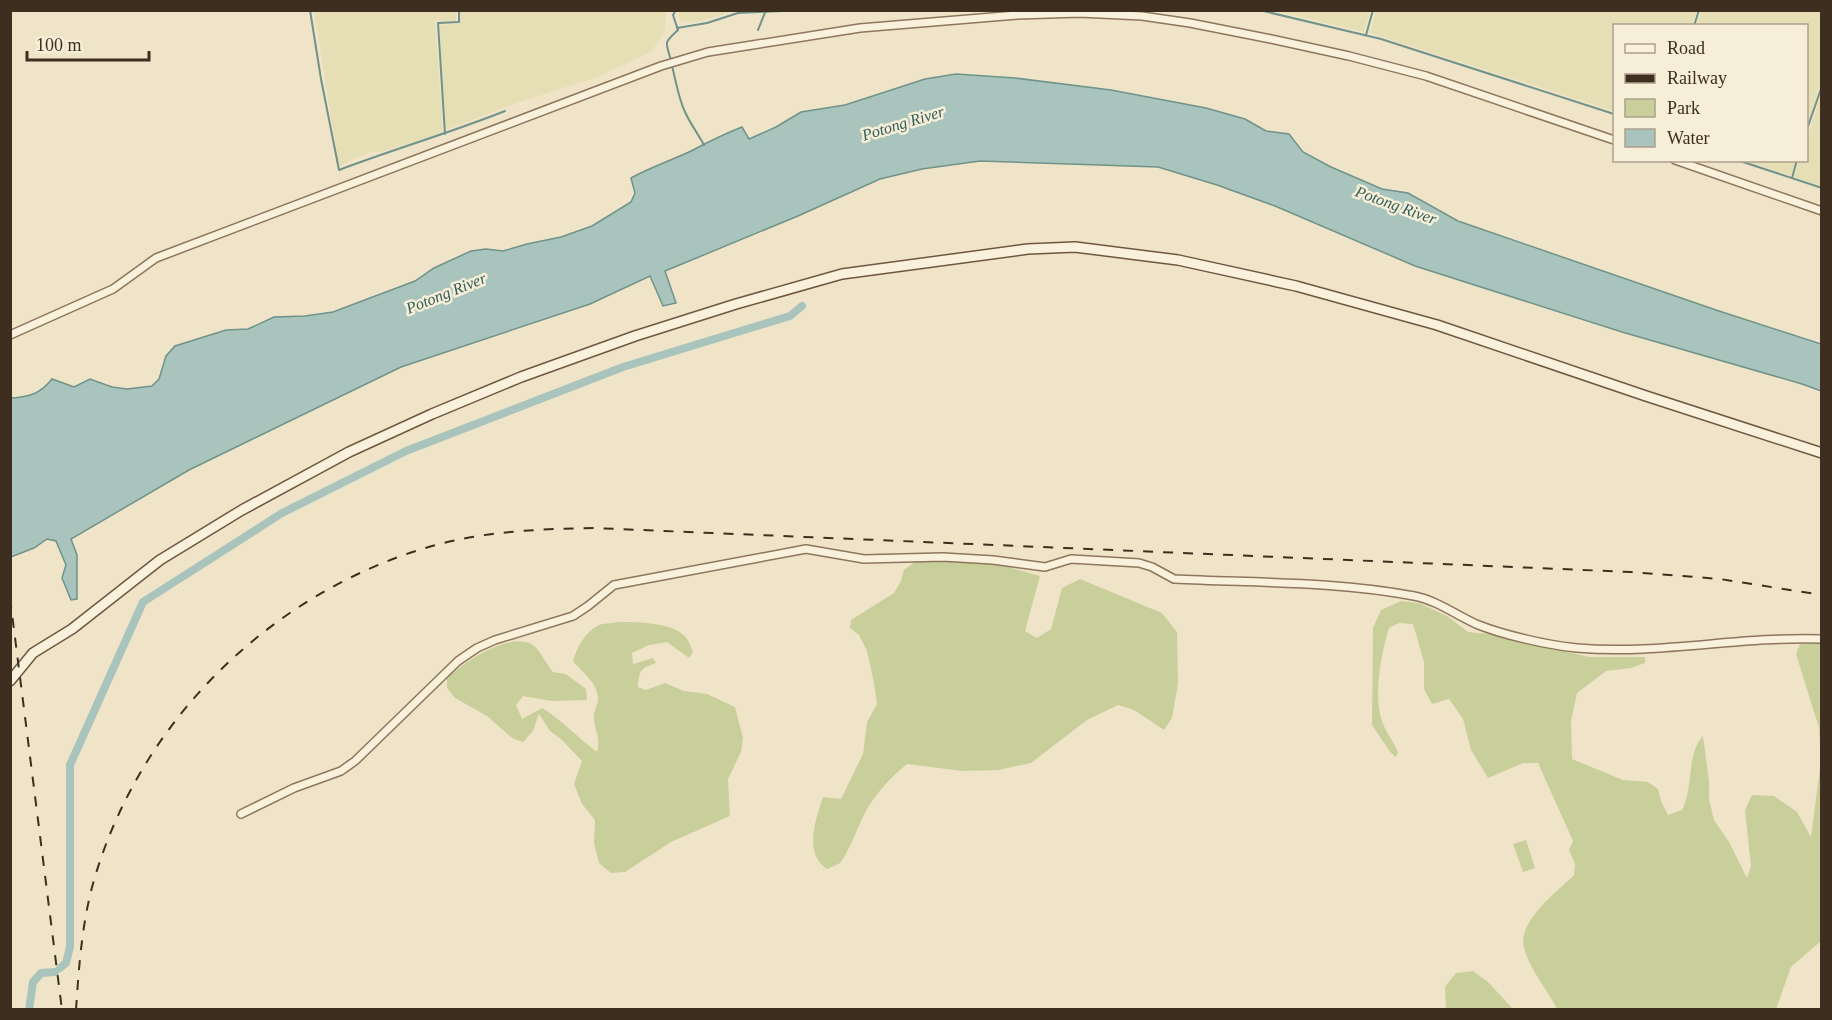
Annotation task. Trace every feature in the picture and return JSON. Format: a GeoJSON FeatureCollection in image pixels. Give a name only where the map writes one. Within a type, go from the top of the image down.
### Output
{"type":"FeatureCollection","features":[{"type":"Feature","properties":{"kind":"main road"},"geometry":{"type":"LineString","coordinates":[[10,681],[33,653],[72,629],[169,554],[242,510],[349,452],[462,402],[521,377],[635,336],[842,274],[1028,249],[1075,247],[1112,251],[1190,262],[1296,286],[1437,325],[1821,453]]}},
{"type":"Feature","properties":{"kind":"street"},"geometry":{"type":"LineString","coordinates":[[10,335],[113,289],[156,258],[661,66],[708,52],[860,28],[1080,12],[1142,16],[1190,23],[1349,56],[1426,76],[1613,140]]}},
{"type":"Feature","properties":{"kind":"street"},"geometry":{"type":"LineString","coordinates":[[1681,162],[1821,211]]}},
{"type":"Feature","properties":{"kind":"street"},"geometry":{"type":"LineString","coordinates":[[242,814],[294,788],[341,771],[355,761],[452,666],[477,648],[495,640],[573,616],[614,585],[806,549],[864,559],[943,557],[993,560],[1045,567],[1071,559],[1139,563],[1174,579],[1357,588],[1416,596],[1480,625],[1550,644],[1577,648],[1632,651],[1786,638],[1821,639]]}},
{"type":"Feature","properties":{"kind":"shaded area"},"geometry":{"type":"Polygon","coordinates":[[[679,10],[735,11],[700,21],[682,22],[679,10]]]}},
{"type":"Feature","properties":{"kind":"shaded area"},"geometry":{"type":"Polygon","coordinates":[[[1370,10],[1364,32],[1276,11],[1370,10]]]}},
{"type":"Feature","properties":{"kind":"shaded area"},"geometry":{"type":"Polygon","coordinates":[[[1377,10],[1697,11],[1692,24],[1613,24],[1613,111],[1370,33],[1377,10]]]}},
{"type":"Feature","properties":{"kind":"shaded area"},"geometry":{"type":"Polygon","coordinates":[[[314,11],[456,11],[456,21],[435,21],[443,133],[381,152],[370,152],[339,166],[314,11]]]}},
{"type":"Feature","properties":{"kind":"shaded area"},"geometry":{"type":"Polygon","coordinates":[[[460,11],[666,11],[665,32],[651,52],[600,76],[508,106],[449,129],[446,128],[439,25],[459,24],[460,11]]]}},
{"type":"Feature","properties":{"kind":"shaded area"},"geometry":{"type":"Polygon","coordinates":[[[1702,11],[1821,11],[1821,81],[1808,124],[1808,24],[1697,24],[1702,11]]]}},
{"type":"Feature","properties":{"kind":"shaded area"},"geometry":{"type":"Polygon","coordinates":[[[1821,93],[1821,186],[1794,177],[1799,162],[1808,162],[1808,136],[1821,93]]]}},
{"type":"Feature","properties":{"kind":"shaded area"},"geometry":{"type":"Polygon","coordinates":[[[1746,162],[1796,162],[1791,175],[1746,162]]]}},
{"type":"Feature","properties":{"kind":"green space"},"geometry":{"type":"Polygon","coordinates":[[[933,560],[998,564],[1040,576],[1025,631],[1037,638],[1051,629],[1062,588],[1080,579],[1162,613],[1177,632],[1178,684],[1172,718],[1164,730],[1134,710],[1118,705],[1087,720],[1031,763],[999,770],[962,771],[907,764],[871,802],[840,863],[827,869],[815,854],[813,845],[820,806],[823,797],[841,799],[863,754],[867,722],[877,704],[867,651],[859,635],[850,628],[851,620],[894,593],[904,570],[915,562],[933,560]]]}},
{"type":"Feature","properties":{"kind":"green space"},"geometry":{"type":"Polygon","coordinates":[[[1401,601],[1419,603],[1447,616],[1468,632],[1497,635],[1589,657],[1645,657],[1645,663],[1631,668],[1606,671],[1577,693],[1571,721],[1572,759],[1623,780],[1648,782],[1658,789],[1668,815],[1682,810],[1686,801],[1694,752],[1703,736],[1709,799],[1714,820],[1729,842],[1747,878],[1751,866],[1745,810],[1752,795],[1774,796],[1797,812],[1811,837],[1821,760],[1821,941],[1791,967],[1776,1009],[1557,1009],[1530,964],[1523,938],[1540,907],[1574,875],[1575,864],[1569,850],[1573,841],[1538,763],[1523,763],[1488,778],[1471,750],[1463,719],[1449,699],[1432,704],[1424,689],[1424,662],[1413,624],[1399,623],[1389,628],[1383,649],[1378,696],[1382,722],[1398,752],[1396,757],[1391,753],[1372,725],[1373,628],[1381,610],[1401,601]]]}},
{"type":"Feature","properties":{"kind":"green space"},"geometry":{"type":"Polygon","coordinates":[[[620,622],[656,624],[674,629],[687,639],[693,652],[689,658],[667,642],[649,645],[632,653],[633,664],[653,658],[656,663],[642,670],[638,687],[646,690],[665,683],[684,691],[707,694],[735,707],[743,738],[741,752],[728,779],[730,816],[671,842],[625,872],[611,873],[599,863],[594,843],[595,820],[582,804],[574,784],[582,761],[550,731],[539,714],[533,731],[523,742],[512,738],[487,716],[455,698],[447,688],[447,678],[476,656],[501,644],[525,642],[534,646],[553,672],[566,674],[586,689],[587,700],[552,701],[523,696],[516,705],[522,719],[542,708],[597,752],[598,737],[594,717],[598,694],[590,679],[573,661],[579,645],[590,632],[599,625],[620,622]]]}},
{"type":"Feature","properties":{"kind":"green space"},"geometry":{"type":"Polygon","coordinates":[[[1800,644],[1821,644],[1821,760],[1819,728],[1796,654],[1800,644]]]}},
{"type":"Feature","properties":{"kind":"green space"},"geometry":{"type":"Polygon","coordinates":[[[1526,840],[1535,868],[1523,872],[1513,844],[1526,840]]]}},
{"type":"Feature","properties":{"kind":"green space"},"geometry":{"type":"Polygon","coordinates":[[[1473,971],[1488,982],[1513,1009],[1446,1009],[1445,987],[1456,973],[1473,971]]]}},
{"type":"Feature","properties":{"kind":"water","name":"Potong River"},"geometry":{"type":"Polygon","coordinates":[[[956,74],[1015,78],[1111,90],[1206,108],[1245,119],[1266,131],[1289,134],[1303,152],[1331,167],[1382,189],[1408,193],[1458,221],[1821,344],[1821,391],[1622,332],[1415,266],[1275,206],[1158,167],[980,161],[922,169],[880,179],[665,271],[676,303],[663,306],[650,276],[590,304],[401,367],[189,470],[71,539],[77,555],[77,599],[71,600],[62,578],[66,565],[56,541],[47,539],[34,548],[11,557],[11,398],[34,394],[52,379],[74,387],[90,379],[112,387],[127,389],[152,386],[159,379],[166,356],[175,346],[226,330],[248,329],[274,317],[333,312],[415,281],[434,268],[471,251],[486,249],[503,251],[561,237],[592,226],[631,202],[635,193],[631,178],[742,127],[749,139],[801,112],[845,105],[925,79],[956,74]]]}},
{"type":"Feature","properties":{"kind":"waterway"},"geometry":{"type":"LineString","coordinates":[[310,10],[339,170],[505,111]]}},
{"type":"Feature","properties":{"kind":"waterway"},"geometry":{"type":"LineString","coordinates":[[445,134],[438,23],[459,22],[459,10]]}},
{"type":"Feature","properties":{"kind":"waterway"},"geometry":{"type":"LineString","coordinates":[[671,60],[667,43],[678,30],[673,15],[676,10]]}},
{"type":"Feature","properties":{"kind":"waterway"},"geometry":{"type":"LineString","coordinates":[[758,30],[766,10]]}},
{"type":"Feature","properties":{"kind":"waterway"},"geometry":{"type":"LineString","coordinates":[[677,28],[707,23],[738,13],[804,10]]}},
{"type":"Feature","properties":{"kind":"waterway"},"geometry":{"type":"LineString","coordinates":[[1259,10],[1381,39],[1613,114]]}},
{"type":"Feature","properties":{"kind":"waterway"},"geometry":{"type":"LineString","coordinates":[[1366,35],[1373,10]]}},
{"type":"Feature","properties":{"kind":"waterway"},"geometry":{"type":"LineString","coordinates":[[1695,24],[1699,10]]}},
{"type":"Feature","properties":{"kind":"waterway"},"geometry":{"type":"LineString","coordinates":[[672,66],[683,106],[704,145]]}},
{"type":"Feature","properties":{"kind":"waterway"},"geometry":{"type":"LineString","coordinates":[[1808,126],[1822,86]]}},
{"type":"Feature","properties":{"kind":"waterway"},"geometry":{"type":"LineString","coordinates":[[1743,162],[1822,188]]}},
{"type":"Feature","properties":{"kind":"waterway"},"geometry":{"type":"LineString","coordinates":[[1792,178],[1796,162]]}},
{"type":"Feature","properties":{"kind":"waterway"},"geometry":{"type":"LineString","coordinates":[[60,968],[66,963],[70,947],[70,765],[143,602],[282,513],[406,451],[623,367],[790,316],[802,306]]}},
{"type":"Feature","properties":{"kind":"waterway"},"geometry":{"type":"LineString","coordinates":[[29,1010],[33,982],[41,973],[55,972]]}},
{"type":"Feature","properties":{"kind":"railway"},"geometry":{"type":"LineString","coordinates":[[76,1010],[84,928],[94,880],[115,821],[144,766],[179,716],[221,670],[267,629],[318,595],[373,567],[452,541],[513,532],[594,528],[1631,572],[1720,579],[1822,595]]}},
{"type":"Feature","properties":{"kind":"railway"},"geometry":{"type":"LineString","coordinates":[[10,598],[62,1010]]}}]}
